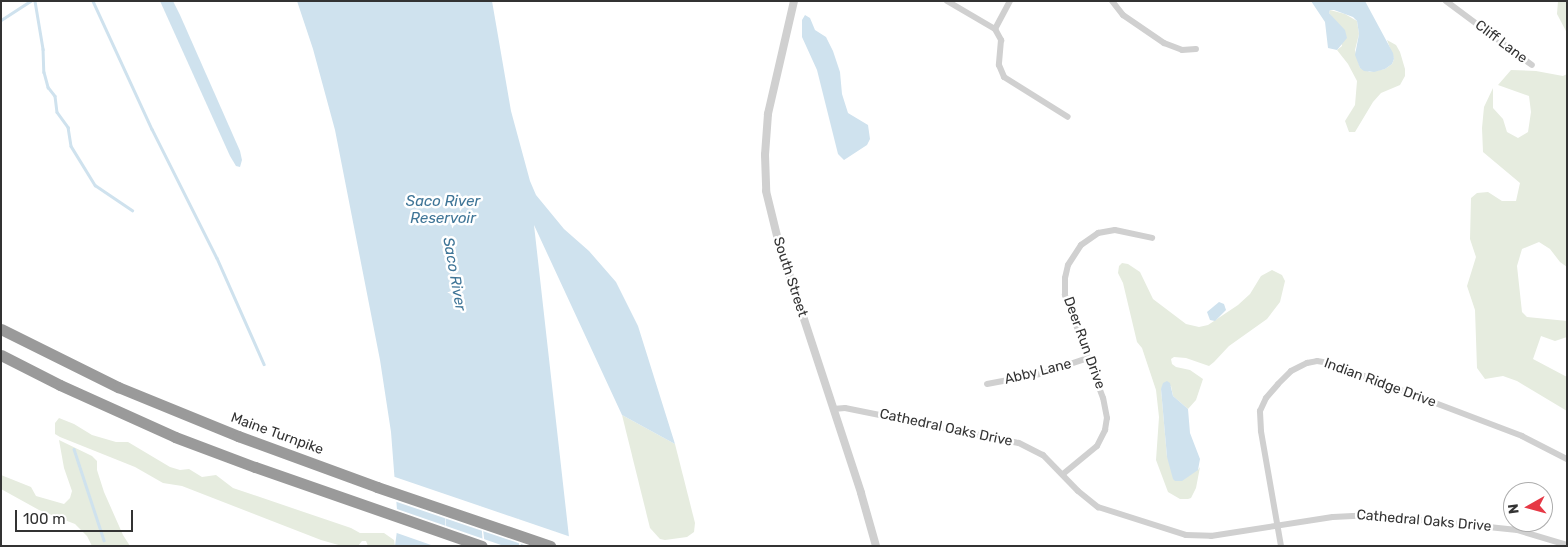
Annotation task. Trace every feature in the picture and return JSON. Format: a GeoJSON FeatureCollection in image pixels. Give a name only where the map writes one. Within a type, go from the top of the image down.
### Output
{"type":"FeatureCollection","features":[{"type":"Feature","properties":{"kind":"highway","name":"Maine Turnpike"},"geometry":{"type":"LineString","coordinates":[[1,329],[118,387],[238,436],[376,487],[550,546]]}},
{"type":"Feature","properties":{"kind":"highway"},"geometry":{"type":"LineString","coordinates":[[1,355],[60,385],[175,437],[482,546]]}},
{"type":"Feature","properties":{"kind":"street"},"geometry":{"type":"LineString","coordinates":[[947,1],[995,29],[1001,40],[999,65],[1004,77],[1068,117]]}},
{"type":"Feature","properties":{"kind":"street"},"geometry":{"type":"LineString","coordinates":[[995,29],[1010,1]]}},
{"type":"Feature","properties":{"kind":"street"},"geometry":{"type":"LineString","coordinates":[[1112,1],[1123,15],[1164,43],[1182,50],[1196,49]]}},
{"type":"Feature","properties":{"kind":"street","name":"Cliff Lane"},"geometry":{"type":"LineString","coordinates":[[1446,1],[1532,65]]}},
{"type":"Feature","properties":{"kind":"street","name":"South Street"},"geometry":{"type":"LineString","coordinates":[[793,2],[768,114],[764,155],[766,191],[778,240],[876,546]]}},
{"type":"Feature","properties":{"kind":"street","name":"Deer Run Drive"},"geometry":{"type":"LineString","coordinates":[[1063,474],[1097,446],[1106,424],[1106,407],[1065,295],[1064,278],[1072,258],[1088,238],[1104,231],[1120,231],[1152,238]]}},
{"type":"Feature","properties":{"kind":"street","name":"Abby Lane"},"geometry":{"type":"LineString","coordinates":[[987,384],[1040,374],[1088,358]]}},
{"type":"Feature","properties":{"kind":"street","name":"Indian Ridge Drive"},"geometry":{"type":"LineString","coordinates":[[1281,546],[1260,430],[1260,411],[1266,398],[1285,377],[1300,366],[1312,362],[1329,363],[1522,436],[1567,459]]}},
{"type":"Feature","properties":{"kind":"street","name":"Cathedral Oaks Drive"},"geometry":{"type":"LineString","coordinates":[[833,409],[845,408],[1012,441],[1034,449],[1063,474],[1078,491],[1098,507],[1186,535],[1211,536],[1332,517],[1378,515],[1517,530],[1567,545]]}},
{"type":"Feature","properties":{"kind":"shaded area"},"geometry":{"type":"Polygon","coordinates":[[[1558,1],[1567,1],[1567,33],[1557,14],[1558,1]]]}},
{"type":"Feature","properties":{"kind":"shaded area"},"geometry":{"type":"Polygon","coordinates":[[[1330,10],[1345,14],[1357,21],[1359,34],[1355,50],[1360,68],[1370,72],[1385,69],[1392,64],[1394,59],[1387,40],[1396,45],[1405,69],[1405,76],[1400,85],[1381,93],[1373,102],[1355,132],[1349,132],[1345,121],[1355,105],[1357,81],[1348,64],[1337,50],[1342,46],[1336,22],[1329,13],[1330,10]]]}},
{"type":"Feature","properties":{"kind":"shaded area"},"geometry":{"type":"Polygon","coordinates":[[[1511,70],[1536,71],[1563,76],[1567,74],[1567,267],[1560,262],[1550,249],[1539,242],[1522,249],[1517,266],[1522,312],[1527,317],[1567,321],[1567,337],[1555,341],[1541,336],[1533,359],[1567,377],[1567,411],[1517,381],[1503,376],[1485,379],[1477,368],[1475,310],[1467,286],[1476,257],[1470,239],[1471,198],[1477,193],[1488,192],[1502,201],[1516,201],[1520,183],[1483,152],[1482,128],[1484,107],[1493,88],[1493,108],[1503,119],[1507,132],[1518,138],[1528,132],[1531,112],[1529,96],[1498,85],[1511,70]]]}},
{"type":"Feature","properties":{"kind":"shaded area"},"geometry":{"type":"Polygon","coordinates":[[[1122,263],[1128,264],[1140,272],[1153,299],[1186,324],[1199,327],[1208,325],[1238,305],[1250,294],[1261,276],[1272,270],[1282,275],[1285,281],[1280,302],[1267,319],[1229,346],[1209,366],[1186,358],[1174,357],[1171,359],[1172,364],[1176,367],[1190,370],[1203,379],[1196,400],[1188,409],[1173,396],[1171,386],[1161,389],[1167,457],[1198,470],[1200,467],[1196,488],[1191,498],[1188,499],[1180,499],[1168,492],[1156,460],[1159,417],[1156,390],[1142,348],[1137,342],[1123,283],[1118,273],[1119,266],[1122,263]]]}},
{"type":"Feature","properties":{"kind":"shaded area"},"geometry":{"type":"Polygon","coordinates":[[[622,415],[675,444],[695,523],[694,532],[687,537],[660,539],[650,528],[622,415]]]}},
{"type":"Feature","properties":{"kind":"shaded area"},"geometry":{"type":"Polygon","coordinates":[[[59,418],[74,424],[92,435],[116,442],[128,442],[170,467],[180,470],[189,469],[202,477],[216,475],[233,488],[351,528],[360,533],[384,533],[394,540],[395,546],[368,546],[366,541],[362,541],[358,546],[342,546],[321,540],[182,486],[163,483],[135,467],[55,434],[55,423],[59,418]]]}},
{"type":"Feature","properties":{"kind":"shaded area"},"geometry":{"type":"Polygon","coordinates":[[[59,440],[92,456],[97,461],[97,470],[104,492],[123,535],[130,546],[92,546],[87,536],[75,524],[39,510],[1,489],[1,475],[31,487],[36,496],[64,504],[70,498],[72,491],[64,468],[59,440]]]}},
{"type":"Feature","properties":{"kind":"water"},"geometry":{"type":"Polygon","coordinates":[[[160,1],[173,1],[180,15],[240,151],[242,160],[240,167],[236,166],[230,156],[160,1]]]}},
{"type":"Feature","properties":{"kind":"water","name":"Saco River Reservoir"},"geometry":{"type":"Polygon","coordinates":[[[297,1],[492,1],[511,111],[530,181],[536,195],[564,229],[589,251],[616,282],[638,326],[675,444],[622,415],[534,225],[570,546],[557,546],[555,530],[556,546],[521,546],[518,517],[519,546],[485,546],[480,504],[483,546],[448,546],[443,492],[447,546],[395,546],[398,523],[391,432],[380,360],[335,130],[313,49],[297,1]]]}},
{"type":"Feature","properties":{"kind":"water"},"geometry":{"type":"Polygon","coordinates":[[[1311,1],[1365,1],[1393,53],[1394,59],[1392,64],[1385,69],[1374,72],[1364,71],[1360,68],[1355,55],[1359,34],[1357,21],[1353,17],[1334,10],[1330,10],[1329,13],[1345,30],[1347,38],[1337,50],[1328,48],[1325,22],[1311,1]]]}},
{"type":"Feature","properties":{"kind":"water"},"geometry":{"type":"Polygon","coordinates":[[[805,15],[810,18],[815,30],[826,37],[833,51],[840,72],[842,94],[848,113],[868,125],[870,139],[867,145],[844,160],[838,154],[817,70],[802,37],[802,20],[805,15]]]}},
{"type":"Feature","properties":{"kind":"water"},"geometry":{"type":"Polygon","coordinates":[[[1219,302],[1224,304],[1226,310],[1215,321],[1210,320],[1207,312],[1219,302]]]}},
{"type":"Feature","properties":{"kind":"water"},"geometry":{"type":"Polygon","coordinates":[[[1167,381],[1170,383],[1173,396],[1188,409],[1190,433],[1200,459],[1198,470],[1182,481],[1175,481],[1173,479],[1167,457],[1161,389],[1163,383],[1167,381]]]}},
{"type":"Feature","properties":{"kind":"pier"},"geometry":{"type":"Polygon","coordinates":[[[392,476],[571,537],[572,546],[527,546],[394,501],[392,476]]]}},
{"type":"Feature","properties":{"kind":"pier"},"geometry":{"type":"Polygon","coordinates":[[[394,508],[504,546],[434,546],[394,532],[394,508]]]}},
{"type":"Feature","properties":{"kind":"waterway"},"geometry":{"type":"LineString","coordinates":[[1,20],[30,1]]}},
{"type":"Feature","properties":{"kind":"waterway"},"geometry":{"type":"LineString","coordinates":[[35,1],[43,49],[44,72],[48,87],[55,96],[57,112],[68,127],[71,146],[95,185],[132,210]]}},
{"type":"Feature","properties":{"kind":"waterway"},"geometry":{"type":"LineString","coordinates":[[93,1],[152,129],[217,258],[264,364]]}},
{"type":"Feature","properties":{"kind":"waterway"},"geometry":{"type":"LineString","coordinates":[[74,449],[104,540]]}},
{"type":"Feature","properties":{"kind":"water label","name":"Saco River"},"geometry":{"type":"Point","coordinates":[454,274]}}]}
